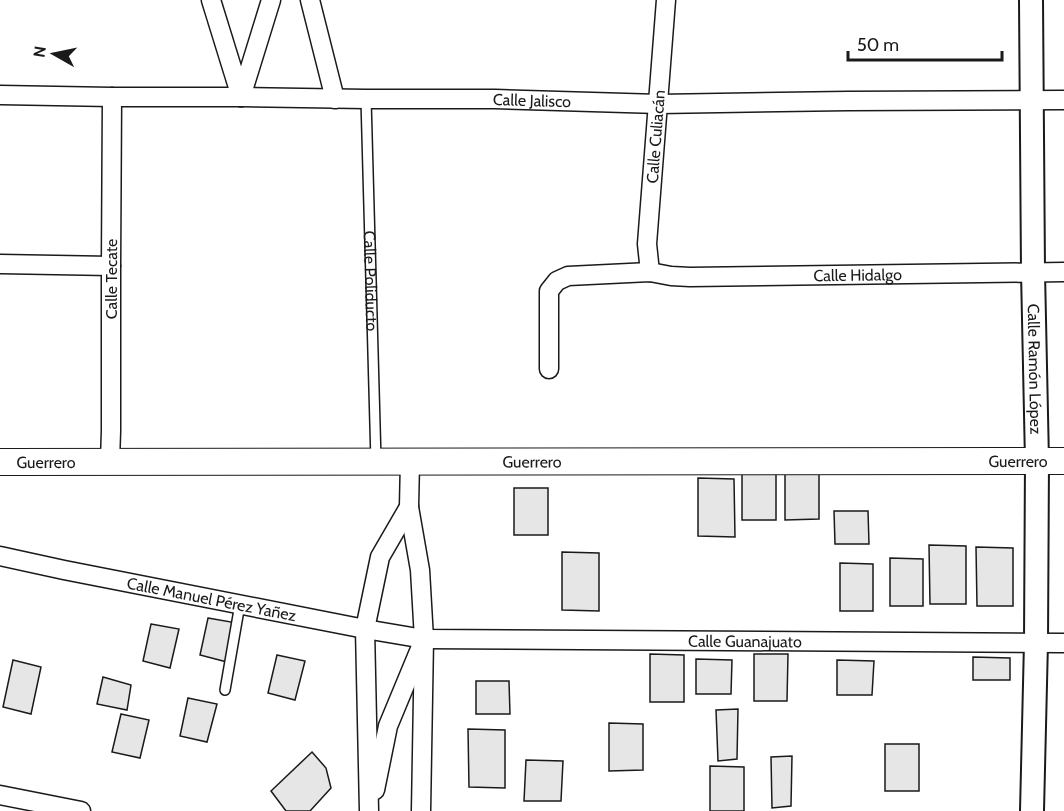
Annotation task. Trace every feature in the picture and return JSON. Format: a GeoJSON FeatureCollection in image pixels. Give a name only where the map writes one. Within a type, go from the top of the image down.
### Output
{"type":"FeatureCollection","features":[{"type":"Feature","properties":{"kind":"main road","name":"Guerrero"},"geometry":{"type":"LineString","coordinates":[[0,462],[1064,461]]}},
{"type":"Feature","properties":{"kind":"street"},"geometry":{"type":"LineString","coordinates":[[211,0],[241,97]]}},
{"type":"Feature","properties":{"kind":"street"},"geometry":{"type":"LineString","coordinates":[[241,97],[271,0]]}},
{"type":"Feature","properties":{"kind":"street"},"geometry":{"type":"LineString","coordinates":[[310,0],[335,99]]}},
{"type":"Feature","properties":{"kind":"street","name":"Calle Culiacán"},"geometry":{"type":"LineString","coordinates":[[651,272],[647,244],[666,0]]}},
{"type":"Feature","properties":{"kind":"street","name":"Calle Ramón López"},"geometry":{"type":"LineString","coordinates":[[1031,0],[1037,461],[1032,811]]}},
{"type":"Feature","properties":{"kind":"street","name":"Calle Jalisco"},"geometry":{"type":"LineString","coordinates":[[0,95],[495,99],[659,104],[860,100],[1064,100]]}},
{"type":"Feature","properties":{"kind":"street","name":"Calle Tecate"},"geometry":{"type":"LineString","coordinates":[[110,461],[112,97]]}},
{"type":"Feature","properties":{"kind":"street"},"geometry":{"type":"LineString","coordinates":[[0,264],[111,266]]}},
{"type":"Feature","properties":{"kind":"street","name":"Calle Hidalgo"},"geometry":{"type":"LineString","coordinates":[[549,369],[549,291],[557,281],[568,276],[651,272],[690,277],[1064,272]]}},
{"type":"Feature","properties":{"kind":"street"},"geometry":{"type":"LineString","coordinates":[[410,461],[410,507],[420,570],[424,639],[421,811]]}},
{"type":"Feature","properties":{"kind":"street"},"geometry":{"type":"LineString","coordinates":[[369,811],[365,629],[380,558],[410,507]]}},
{"type":"Feature","properties":{"kind":"street","name":"Calle Manuel Pérez Yañez"},"geometry":{"type":"LineString","coordinates":[[0,556],[424,639]]}},
{"type":"Feature","properties":{"kind":"street"},"geometry":{"type":"LineString","coordinates":[[369,811],[388,726],[424,639]]}},
{"type":"Feature","properties":{"kind":"street","name":"Calle Guanajuato"},"geometry":{"type":"LineString","coordinates":[[424,639],[1064,643]]}},
{"type":"Feature","properties":{"kind":"street"},"geometry":{"type":"LineString","coordinates":[[0,795],[81,811]]}},
{"type":"Feature","properties":{"kind":"lane","name":"Calle Poliducto"},"geometry":{"type":"LineString","coordinates":[[366,99],[376,461]]}},
{"type":"Feature","properties":{"kind":"lane"},"geometry":{"type":"LineString","coordinates":[[225,690],[240,604]]}},
{"type":"Feature","properties":{"kind":"building"},"geometry":{"type":"Polygon","coordinates":[[[785,472],[819,473],[819,519],[785,520],[785,472]]]}},
{"type":"Feature","properties":{"kind":"building"},"geometry":{"type":"Polygon","coordinates":[[[742,473],[776,473],[776,520],[742,520],[742,473]]]}},
{"type":"Feature","properties":{"kind":"building"},"geometry":{"type":"Polygon","coordinates":[[[698,478],[734,479],[735,537],[698,536],[698,478]]]}},
{"type":"Feature","properties":{"kind":"building"},"geometry":{"type":"Polygon","coordinates":[[[514,488],[548,488],[548,535],[514,535],[514,488]]]}},
{"type":"Feature","properties":{"kind":"building"},"geometry":{"type":"Polygon","coordinates":[[[834,511],[868,511],[869,544],[835,544],[834,511]]]}},
{"type":"Feature","properties":{"kind":"building"},"geometry":{"type":"Polygon","coordinates":[[[929,545],[966,546],[966,604],[930,604],[929,545]]]}},
{"type":"Feature","properties":{"kind":"building"},"geometry":{"type":"Polygon","coordinates":[[[976,547],[1013,548],[1013,606],[977,606],[976,547]]]}},
{"type":"Feature","properties":{"kind":"building"},"geometry":{"type":"Polygon","coordinates":[[[562,552],[599,553],[599,611],[562,610],[562,552]]]}},
{"type":"Feature","properties":{"kind":"building"},"geometry":{"type":"Polygon","coordinates":[[[890,558],[923,559],[923,606],[890,606],[890,558]]]}},
{"type":"Feature","properties":{"kind":"building"},"geometry":{"type":"Polygon","coordinates":[[[840,563],[873,564],[873,611],[840,611],[840,563]]]}},
{"type":"Feature","properties":{"kind":"building"},"geometry":{"type":"Polygon","coordinates":[[[208,618],[237,623],[227,662],[200,655],[208,618]]]}},
{"type":"Feature","properties":{"kind":"building"},"geometry":{"type":"Polygon","coordinates":[[[151,624],[179,629],[170,668],[143,661],[151,624]]]}},
{"type":"Feature","properties":{"kind":"building"},"geometry":{"type":"Polygon","coordinates":[[[650,654],[684,655],[684,702],[650,702],[650,654]]]}},
{"type":"Feature","properties":{"kind":"building"},"geometry":{"type":"Polygon","coordinates":[[[754,654],[788,654],[787,701],[754,701],[754,654]]]}},
{"type":"Feature","properties":{"kind":"building"},"geometry":{"type":"Polygon","coordinates":[[[277,655],[305,661],[295,700],[268,693],[277,655]]]}},
{"type":"Feature","properties":{"kind":"building"},"geometry":{"type":"Polygon","coordinates":[[[973,657],[1010,658],[1010,680],[973,680],[973,657]]]}},
{"type":"Feature","properties":{"kind":"building"},"geometry":{"type":"Polygon","coordinates":[[[696,659],[732,660],[731,694],[696,694],[696,659]]]}},
{"type":"Feature","properties":{"kind":"building"},"geometry":{"type":"Polygon","coordinates":[[[13,660],[41,667],[31,714],[3,707],[13,660]]]}},
{"type":"Feature","properties":{"kind":"building"},"geometry":{"type":"Polygon","coordinates":[[[837,660],[874,661],[872,695],[837,695],[837,660]]]}},
{"type":"Feature","properties":{"kind":"building"},"geometry":{"type":"Polygon","coordinates":[[[103,677],[131,685],[127,710],[97,704],[103,677]]]}},
{"type":"Feature","properties":{"kind":"building"},"geometry":{"type":"Polygon","coordinates":[[[476,681],[509,681],[510,714],[476,714],[476,681]]]}},
{"type":"Feature","properties":{"kind":"building"},"geometry":{"type":"Polygon","coordinates":[[[188,698],[217,704],[207,742],[180,736],[188,698]]]}},
{"type":"Feature","properties":{"kind":"building"},"geometry":{"type":"Polygon","coordinates":[[[738,709],[737,759],[718,761],[716,710],[738,709]]]}},
{"type":"Feature","properties":{"kind":"building"},"geometry":{"type":"Polygon","coordinates":[[[121,714],[149,720],[140,758],[112,752],[121,714]]]}},
{"type":"Feature","properties":{"kind":"building"},"geometry":{"type":"Polygon","coordinates":[[[609,723],[643,724],[643,770],[609,771],[609,723]]]}},
{"type":"Feature","properties":{"kind":"building"},"geometry":{"type":"Polygon","coordinates":[[[468,729],[505,730],[505,788],[469,787],[468,729]]]}},
{"type":"Feature","properties":{"kind":"building"},"geometry":{"type":"Polygon","coordinates":[[[885,744],[919,744],[919,791],[885,791],[885,744]]]}},
{"type":"Feature","properties":{"kind":"building"},"geometry":{"type":"Polygon","coordinates":[[[312,752],[326,768],[331,788],[310,811],[286,811],[271,791],[312,752]]]}},
{"type":"Feature","properties":{"kind":"building"},"geometry":{"type":"Polygon","coordinates":[[[792,756],[791,806],[772,808],[771,757],[792,756]]]}},
{"type":"Feature","properties":{"kind":"building"},"geometry":{"type":"Polygon","coordinates":[[[526,760],[563,761],[561,801],[524,801],[526,760]]]}},
{"type":"Feature","properties":{"kind":"building"},"geometry":{"type":"Polygon","coordinates":[[[710,766],[744,767],[744,811],[710,811],[710,766]]]}}]}
